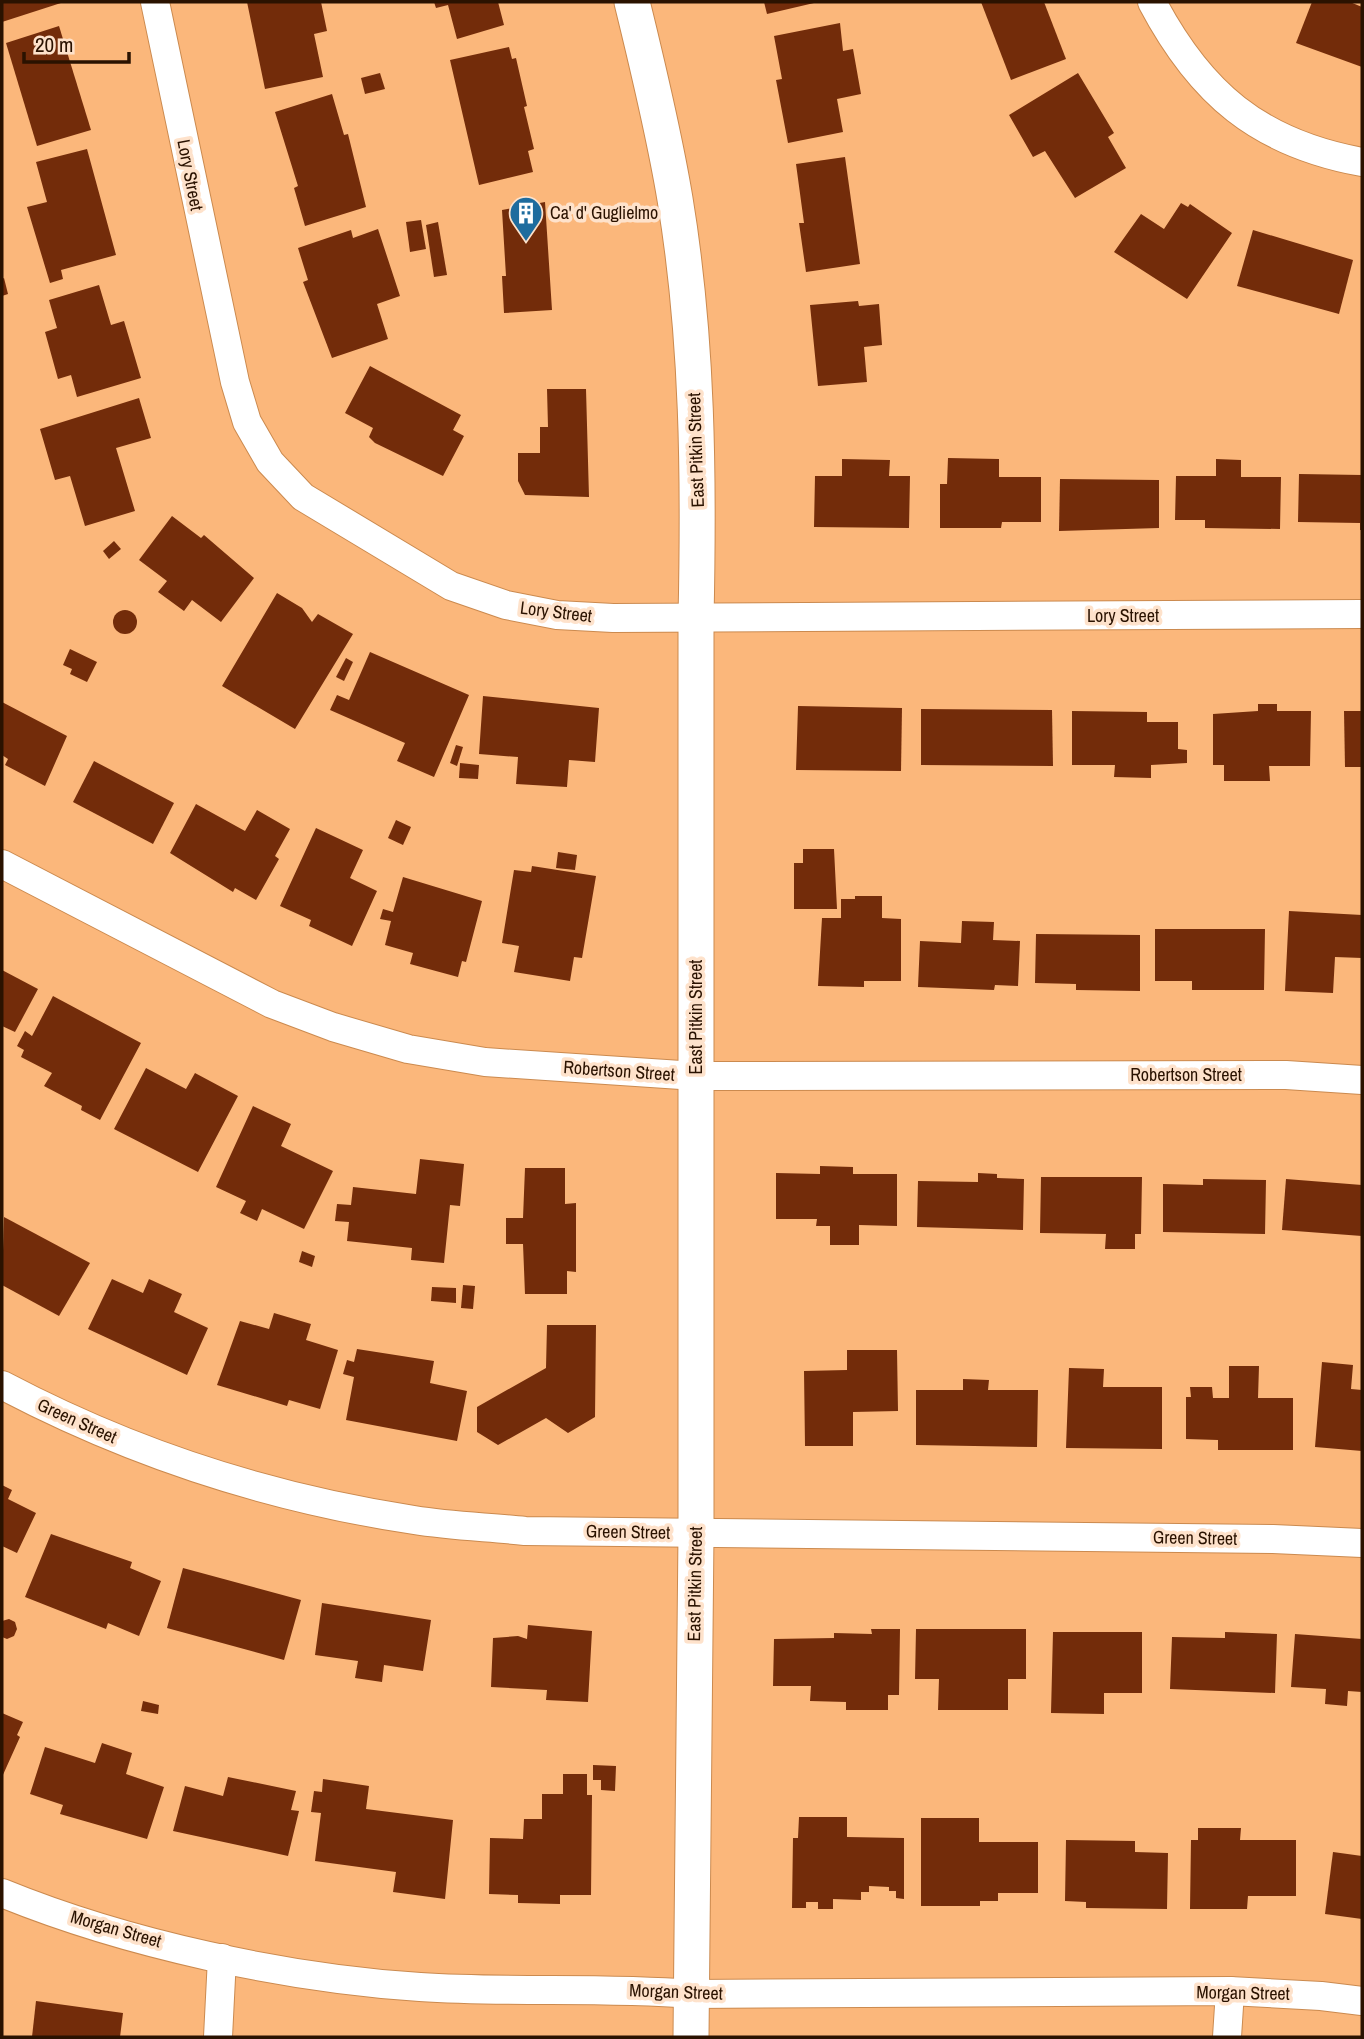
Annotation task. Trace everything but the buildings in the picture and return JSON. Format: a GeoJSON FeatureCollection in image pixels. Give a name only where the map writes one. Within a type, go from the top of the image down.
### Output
{"type":"FeatureCollection","features":[{"type":"Feature","properties":{"kind":"street","name":"Lory Street"},"geometry":{"type":"LineString","coordinates":[[156,2],[226,346],[247,422],[270,462],[303,497],[451,586],[506,605],[556,615],[696,619],[1362,614]]}},
{"type":"Feature","properties":{"kind":"street","name":"East Pitkin Street"},"geometry":{"type":"LineString","coordinates":[[632,2],[675,200],[689,324],[699,478],[696,619],[696,1533],[691,2037]]}},
{"type":"Feature","properties":{"kind":"street"},"geometry":{"type":"LineString","coordinates":[[1152,2],[1174,45],[1198,75],[1226,102],[1290,142],[1362,162]]}},
{"type":"Feature","properties":{"kind":"street","name":"Robertson Street"},"geometry":{"type":"LineString","coordinates":[[2,864],[272,1004],[333,1027],[408,1049],[485,1062],[696,1076],[1286,1075],[1362,1080]]}},
{"type":"Feature","properties":{"kind":"street","name":"Green Street"},"geometry":{"type":"LineString","coordinates":[[2,1385],[56,1413],[138,1448],[200,1470],[306,1500],[415,1520],[525,1531],[1273,1539],[1362,1543]]}},
{"type":"Feature","properties":{"kind":"street","name":"Morgan Street"},"geometry":{"type":"LineString","coordinates":[[2,1893],[107,1928],[222,1958],[313,1975],[418,1987],[523,1992],[632,1989],[691,1994],[1230,1991],[1362,2001]]}},
{"type":"Feature","properties":{"kind":"street"},"geometry":{"type":"LineString","coordinates":[[218,2037],[222,1958]]}},
{"type":"Feature","properties":{"kind":"street"},"geometry":{"type":"LineString","coordinates":[[1227,2037],[1230,1991]]}},
{"type":"Feature","properties":{"kind":"place","name":"Ca' d' Guglielmo"},"geometry":{"type":"Point","coordinates":[526,243]}}]}
